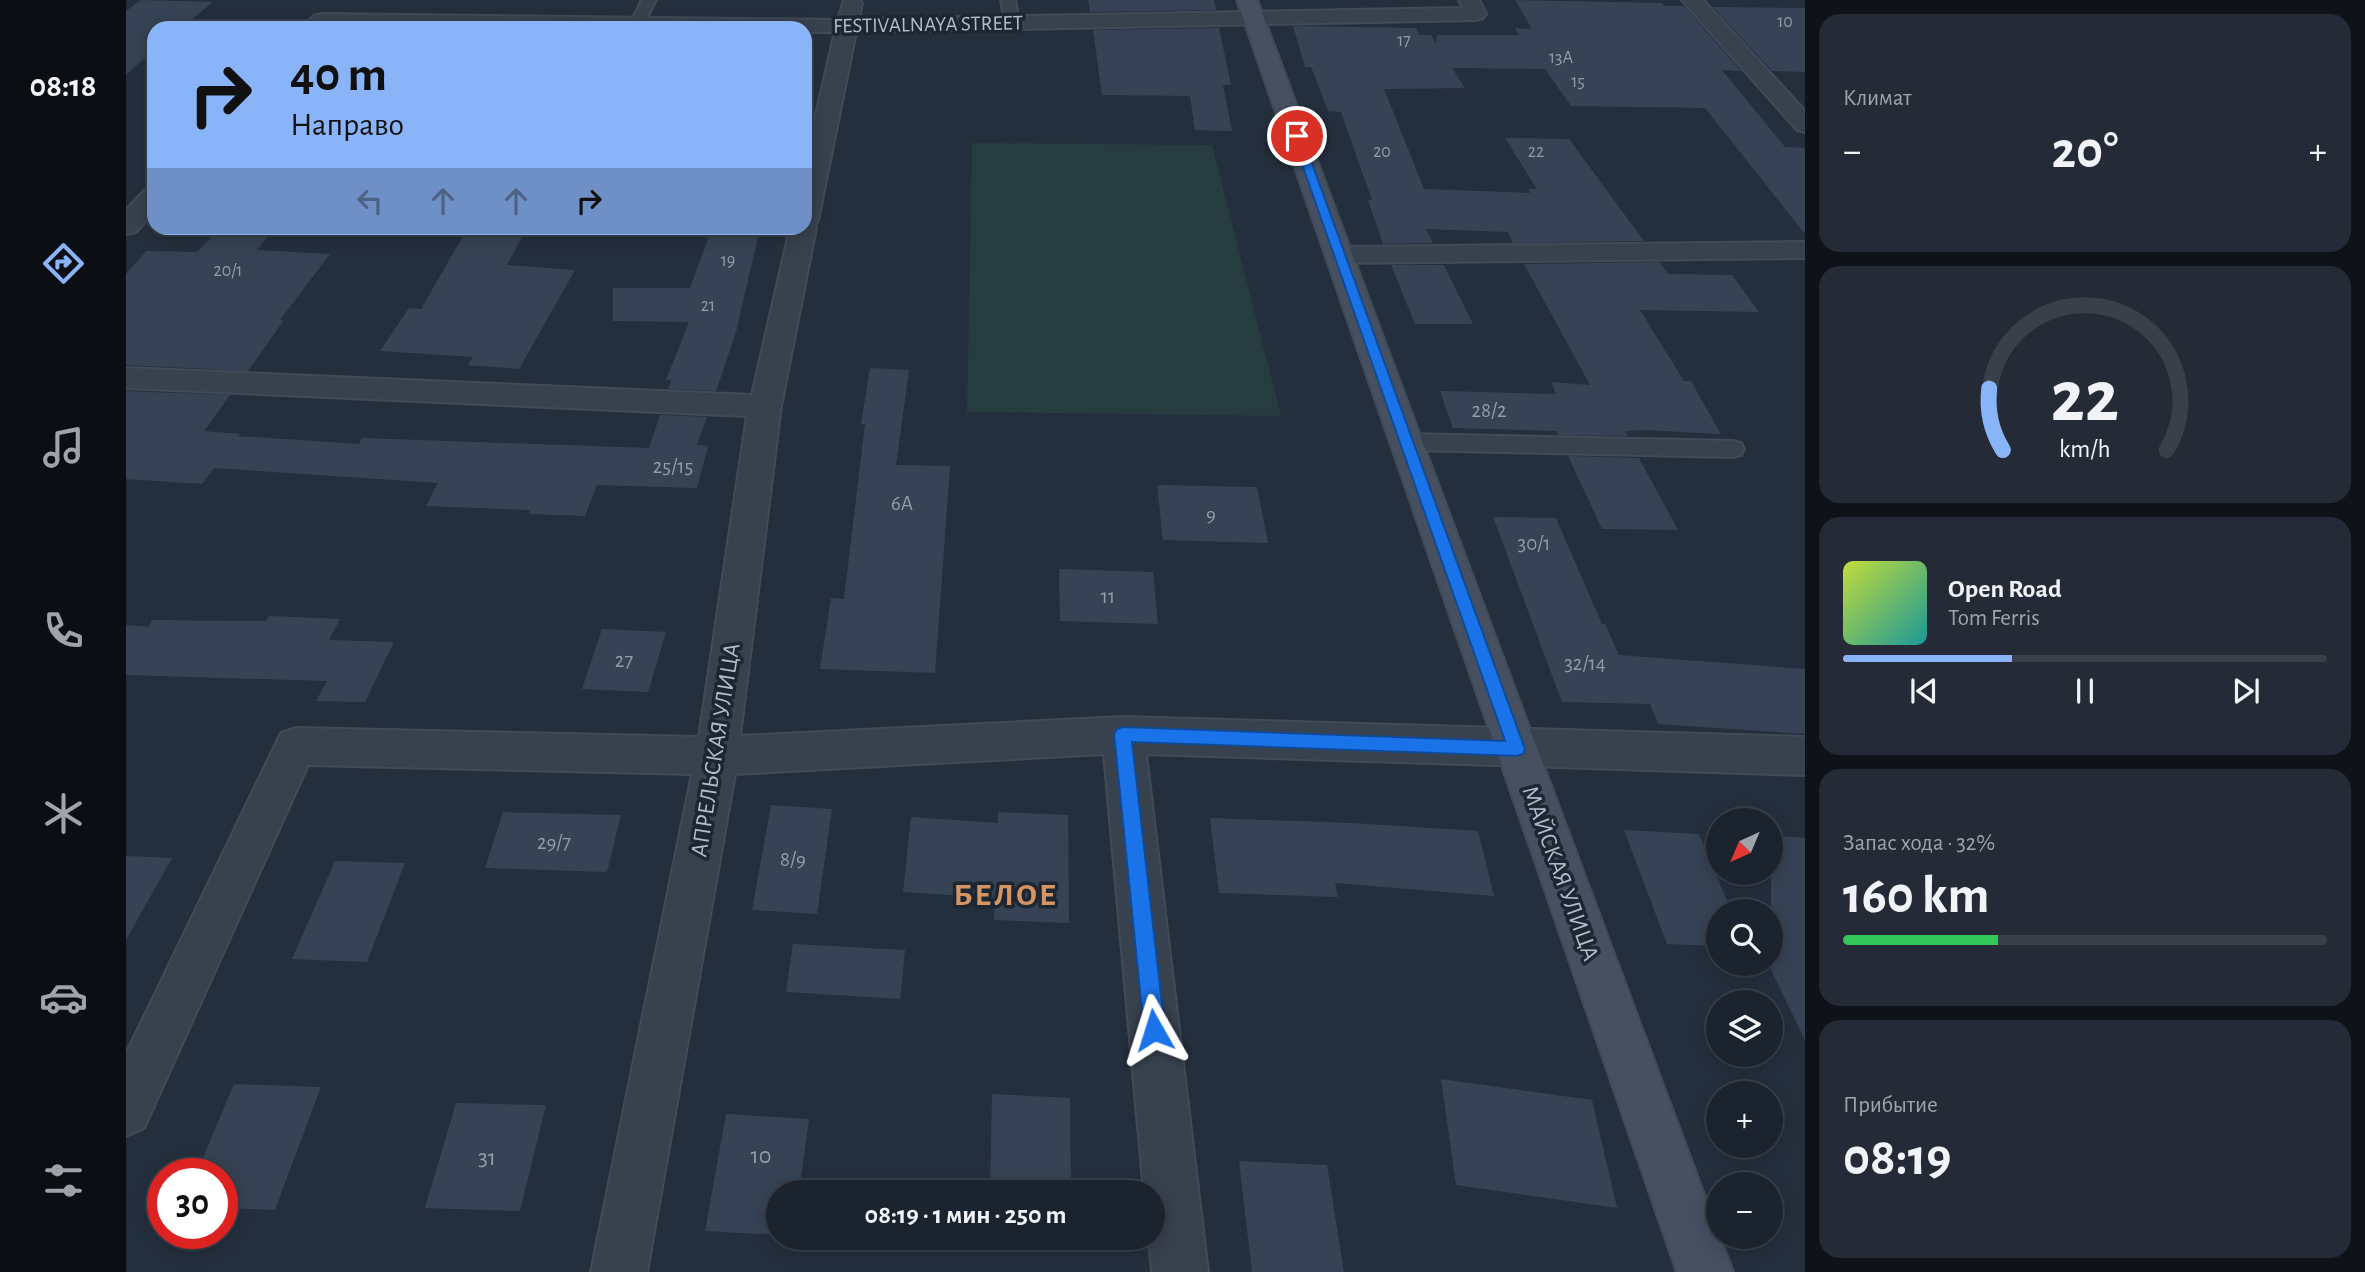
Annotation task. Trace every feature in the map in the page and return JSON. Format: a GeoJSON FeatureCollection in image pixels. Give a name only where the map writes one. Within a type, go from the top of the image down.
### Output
{"type":"FeatureCollection","features":[{"type":"Feature","properties":{"kind":"street"},"geometry":{"type":"LineString","coordinates":[[320,21],[341,0]]}},
{"type":"Feature","properties":{"kind":"street"},"geometry":{"type":"LineString","coordinates":[[812,187],[852,0]]}},
{"type":"Feature","properties":{"kind":"street","name":"FESTIVALNAYA STREET"},"geometry":{"type":"LineString","coordinates":[[812,26],[1012,23],[1250,9],[1476,15],[1469,0]]}},
{"type":"Feature","properties":{"kind":"street"},"geometry":{"type":"LineString","coordinates":[[1692,0],[1805,125]]}},
{"type":"Feature","properties":{"kind":"street","name":"МАЙСКАЯ УЛИЦА"},"geometry":{"type":"LineString","coordinates":[[1250,9],[1705,1272]]}},
{"type":"Feature","properties":{"kind":"street"},"geometry":{"type":"LineString","coordinates":[[136,225],[147,207]]}},
{"type":"Feature","properties":{"kind":"street","name":"АПРЕЛЬСКАЯ УЛИЦА"},"geometry":{"type":"LineString","coordinates":[[619,1272],[717,756],[765,406],[802,235]]}},
{"type":"Feature","properties":{"kind":"street"},"geometry":{"type":"LineString","coordinates":[[1340,255],[1805,250]]}},
{"type":"Feature","properties":{"kind":"street"},"geometry":{"type":"LineString","coordinates":[[126,378],[765,406]]}},
{"type":"Feature","properties":{"kind":"street"},"geometry":{"type":"LineString","coordinates":[[1123,734],[1180,1272]]}},
{"type":"Feature","properties":{"kind":"street"},"geometry":{"type":"LineString","coordinates":[[126,1110],[296,746],[717,756],[1123,734],[1517,749],[1805,756]]}},
{"type":"Feature","properties":{"kind":"lane"},"geometry":{"type":"LineString","coordinates":[[638,21],[649,0]]}},
{"type":"Feature","properties":{"kind":"lane"},"geometry":{"type":"LineString","coordinates":[[1009,0],[1012,23]]}},
{"type":"Feature","properties":{"kind":"lane"},"geometry":{"type":"LineString","coordinates":[[1407,442],[1734,450]]}},
{"type":"Feature","properties":{"kind":"green space"},"geometry":{"type":"Polygon","coordinates":[[[972,143],[1212,145],[1281,416],[967,412],[972,143]]]}},
{"type":"Feature","properties":{"kind":"building"},"geometry":{"type":"Polygon","coordinates":[[[141,0],[213,2],[190,21],[147,21],[147,57],[126,74],[126,11],[141,0]]]}},
{"type":"Feature","properties":{"kind":"building"},"geometry":{"type":"Polygon","coordinates":[[[1088,0],[1214,0],[1216,10],[1090,12],[1088,0]]]}},
{"type":"Feature","properties":{"kind":"building"},"geometry":{"type":"Polygon","coordinates":[[[1515,0],[1662,3],[1664,6],[1684,6],[1741,71],[1722,70],[1785,147],[1805,148],[1805,234],[1705,108],[1571,106],[1545,69],[1452,68],[1465,88],[1384,89],[1424,189],[1530,193],[1528,189],[1537,189],[1505,138],[1569,139],[1644,241],[1513,243],[1508,232],[1426,229],[1433,243],[1383,244],[1368,200],[1372,200],[1341,112],[1328,111],[1311,67],[1305,67],[1293,26],[1416,28],[1420,35],[1431,35],[1436,44],[1437,35],[1519,35],[1515,28],[1532,29],[1515,0]]]}},
{"type":"Feature","properties":{"kind":"building"},"geometry":{"type":"Polygon","coordinates":[[[1713,7],[1805,8],[1805,72],[1772,71],[1713,7]]]}},
{"type":"Feature","properties":{"kind":"building"},"geometry":{"type":"Polygon","coordinates":[[[1219,28],[1231,85],[1223,85],[1232,131],[1195,130],[1190,96],[1102,95],[1093,30],[1219,28]]]}},
{"type":"Feature","properties":{"kind":"building"},"geometry":{"type":"Polygon","coordinates":[[[213,235],[269,235],[257,250],[330,254],[280,320],[284,320],[248,371],[126,365],[126,274],[146,251],[197,252],[213,235]]]}},
{"type":"Feature","properties":{"kind":"building"},"geometry":{"type":"Polygon","coordinates":[[[709,235],[758,235],[736,332],[716,391],[668,389],[671,380],[666,380],[689,322],[613,321],[613,288],[690,288],[709,235]]]}},
{"type":"Feature","properties":{"kind":"building"},"geometry":{"type":"Polygon","coordinates":[[[463,236],[522,237],[507,265],[575,270],[519,369],[468,365],[473,357],[380,351],[409,308],[421,309],[463,236]]]}},
{"type":"Feature","properties":{"kind":"building"},"geometry":{"type":"Polygon","coordinates":[[[1660,262],[1668,274],[1732,275],[1759,312],[1640,310],[1684,381],[1691,381],[1721,434],[1645,430],[1625,431],[1628,436],[1558,435],[1557,431],[1453,428],[1440,391],[1556,394],[1551,382],[1590,385],[1524,264],[1660,262]]]}},
{"type":"Feature","properties":{"kind":"building"},"geometry":{"type":"Polygon","coordinates":[[[1391,265],[1444,265],[1473,324],[1415,324],[1391,265]]]}},
{"type":"Feature","properties":{"kind":"building"},"geometry":{"type":"Polygon","coordinates":[[[870,368],[909,370],[896,465],[950,466],[935,673],[820,669],[831,598],[844,599],[865,424],[861,424],[870,368]]]}},
{"type":"Feature","properties":{"kind":"building"},"geometry":{"type":"Polygon","coordinates":[[[126,391],[230,395],[204,431],[240,434],[238,436],[359,444],[362,438],[649,448],[660,415],[707,417],[697,445],[708,446],[697,488],[597,485],[585,516],[529,514],[530,510],[426,506],[438,483],[214,468],[202,484],[126,479],[126,391]]]}},
{"type":"Feature","properties":{"kind":"building"},"geometry":{"type":"Polygon","coordinates":[[[1568,456],[1639,458],[1678,530],[1602,529],[1568,456]]]}},
{"type":"Feature","properties":{"kind":"building"},"geometry":{"type":"Polygon","coordinates":[[[1157,485],[1257,487],[1268,543],[1163,540],[1157,485]]]}},
{"type":"Feature","properties":{"kind":"building"},"geometry":{"type":"Polygon","coordinates":[[[1493,517],[1556,518],[1602,624],[1605,624],[1619,655],[1805,669],[1805,734],[1658,724],[1650,704],[1562,702],[1493,517]]]}},
{"type":"Feature","properties":{"kind":"building"},"geometry":{"type":"Polygon","coordinates":[[[1059,569],[1153,572],[1158,624],[1060,621],[1059,569]]]}},
{"type":"Feature","properties":{"kind":"building"},"geometry":{"type":"Polygon","coordinates":[[[269,616],[340,619],[329,640],[394,642],[365,702],[316,701],[327,681],[126,675],[126,625],[148,627],[152,620],[266,621],[269,616]]]}},
{"type":"Feature","properties":{"kind":"building"},"geometry":{"type":"Polygon","coordinates":[[[602,629],[666,632],[648,692],[582,689],[602,629]]]}},
{"type":"Feature","properties":{"kind":"building"},"geometry":{"type":"Polygon","coordinates":[[[771,805],[832,809],[817,914],[752,910],[771,805]]]}},
{"type":"Feature","properties":{"kind":"building"},"geometry":{"type":"Polygon","coordinates":[[[503,812],[621,815],[607,872],[485,868],[503,812]]]}},
{"type":"Feature","properties":{"kind":"building"},"geometry":{"type":"Polygon","coordinates":[[[998,812],[1068,815],[1069,923],[994,920],[995,898],[903,892],[911,817],[998,823],[998,812]]]}},
{"type":"Feature","properties":{"kind":"building"},"geometry":{"type":"Polygon","coordinates":[[[1210,818],[1478,831],[1494,896],[1335,883],[1338,897],[1219,893],[1210,818]]]}},
{"type":"Feature","properties":{"kind":"building"},"geometry":{"type":"Polygon","coordinates":[[[1624,830],[1699,834],[1706,851],[1706,886],[1721,886],[1726,899],[1706,899],[1706,946],[1667,944],[1624,830]]]}},
{"type":"Feature","properties":{"kind":"building"},"geometry":{"type":"Polygon","coordinates":[[[1783,836],[1805,838],[1805,1040],[1774,976],[1783,976],[1783,899],[1771,899],[1771,886],[1783,886],[1783,836]]]}},
{"type":"Feature","properties":{"kind":"building"},"geometry":{"type":"Polygon","coordinates":[[[126,856],[172,858],[126,940],[126,856]]]}},
{"type":"Feature","properties":{"kind":"building"},"geometry":{"type":"Polygon","coordinates":[[[335,861],[405,863],[367,962],[292,959],[335,861]]]}},
{"type":"Feature","properties":{"kind":"building"},"geometry":{"type":"Polygon","coordinates":[[[793,944],[905,950],[900,999],[786,992],[793,944]]]}},
{"type":"Feature","properties":{"kind":"building"},"geometry":{"type":"Polygon","coordinates":[[[1441,1079],[1592,1100],[1617,1208],[1456,1185],[1441,1079]]]}},
{"type":"Feature","properties":{"kind":"building"},"geometry":{"type":"Polygon","coordinates":[[[234,1084],[321,1087],[275,1210],[238,1209],[238,1158],[203,1158],[234,1084]]]}},
{"type":"Feature","properties":{"kind":"building"},"geometry":{"type":"Polygon","coordinates":[[[992,1094],[1070,1098],[1071,1180],[990,1180],[992,1094]]]}},
{"type":"Feature","properties":{"kind":"building"},"geometry":{"type":"Polygon","coordinates":[[[456,1103],[546,1105],[520,1211],[425,1208],[456,1103]]]}},
{"type":"Feature","properties":{"kind":"building"},"geometry":{"type":"Polygon","coordinates":[[[726,1114],[809,1119],[801,1180],[766,1180],[766,1234],[705,1231],[726,1114]]]}},
{"type":"Feature","properties":{"kind":"building"},"geometry":{"type":"Polygon","coordinates":[[[1239,1161],[1327,1165],[1344,1272],[1252,1272],[1239,1161]]]}},
{"type":"Feature","properties":{"kind":"district","name":"БЕЛОЕ"},"geometry":{"type":"Point","coordinates":[1006,894]}},
{"type":"Feature","properties":{"kind":"route"},"geometry":{"type":"LineString","coordinates":[[1154,1030],[1123,734],[1517,749],[1297,136]]}}]}
